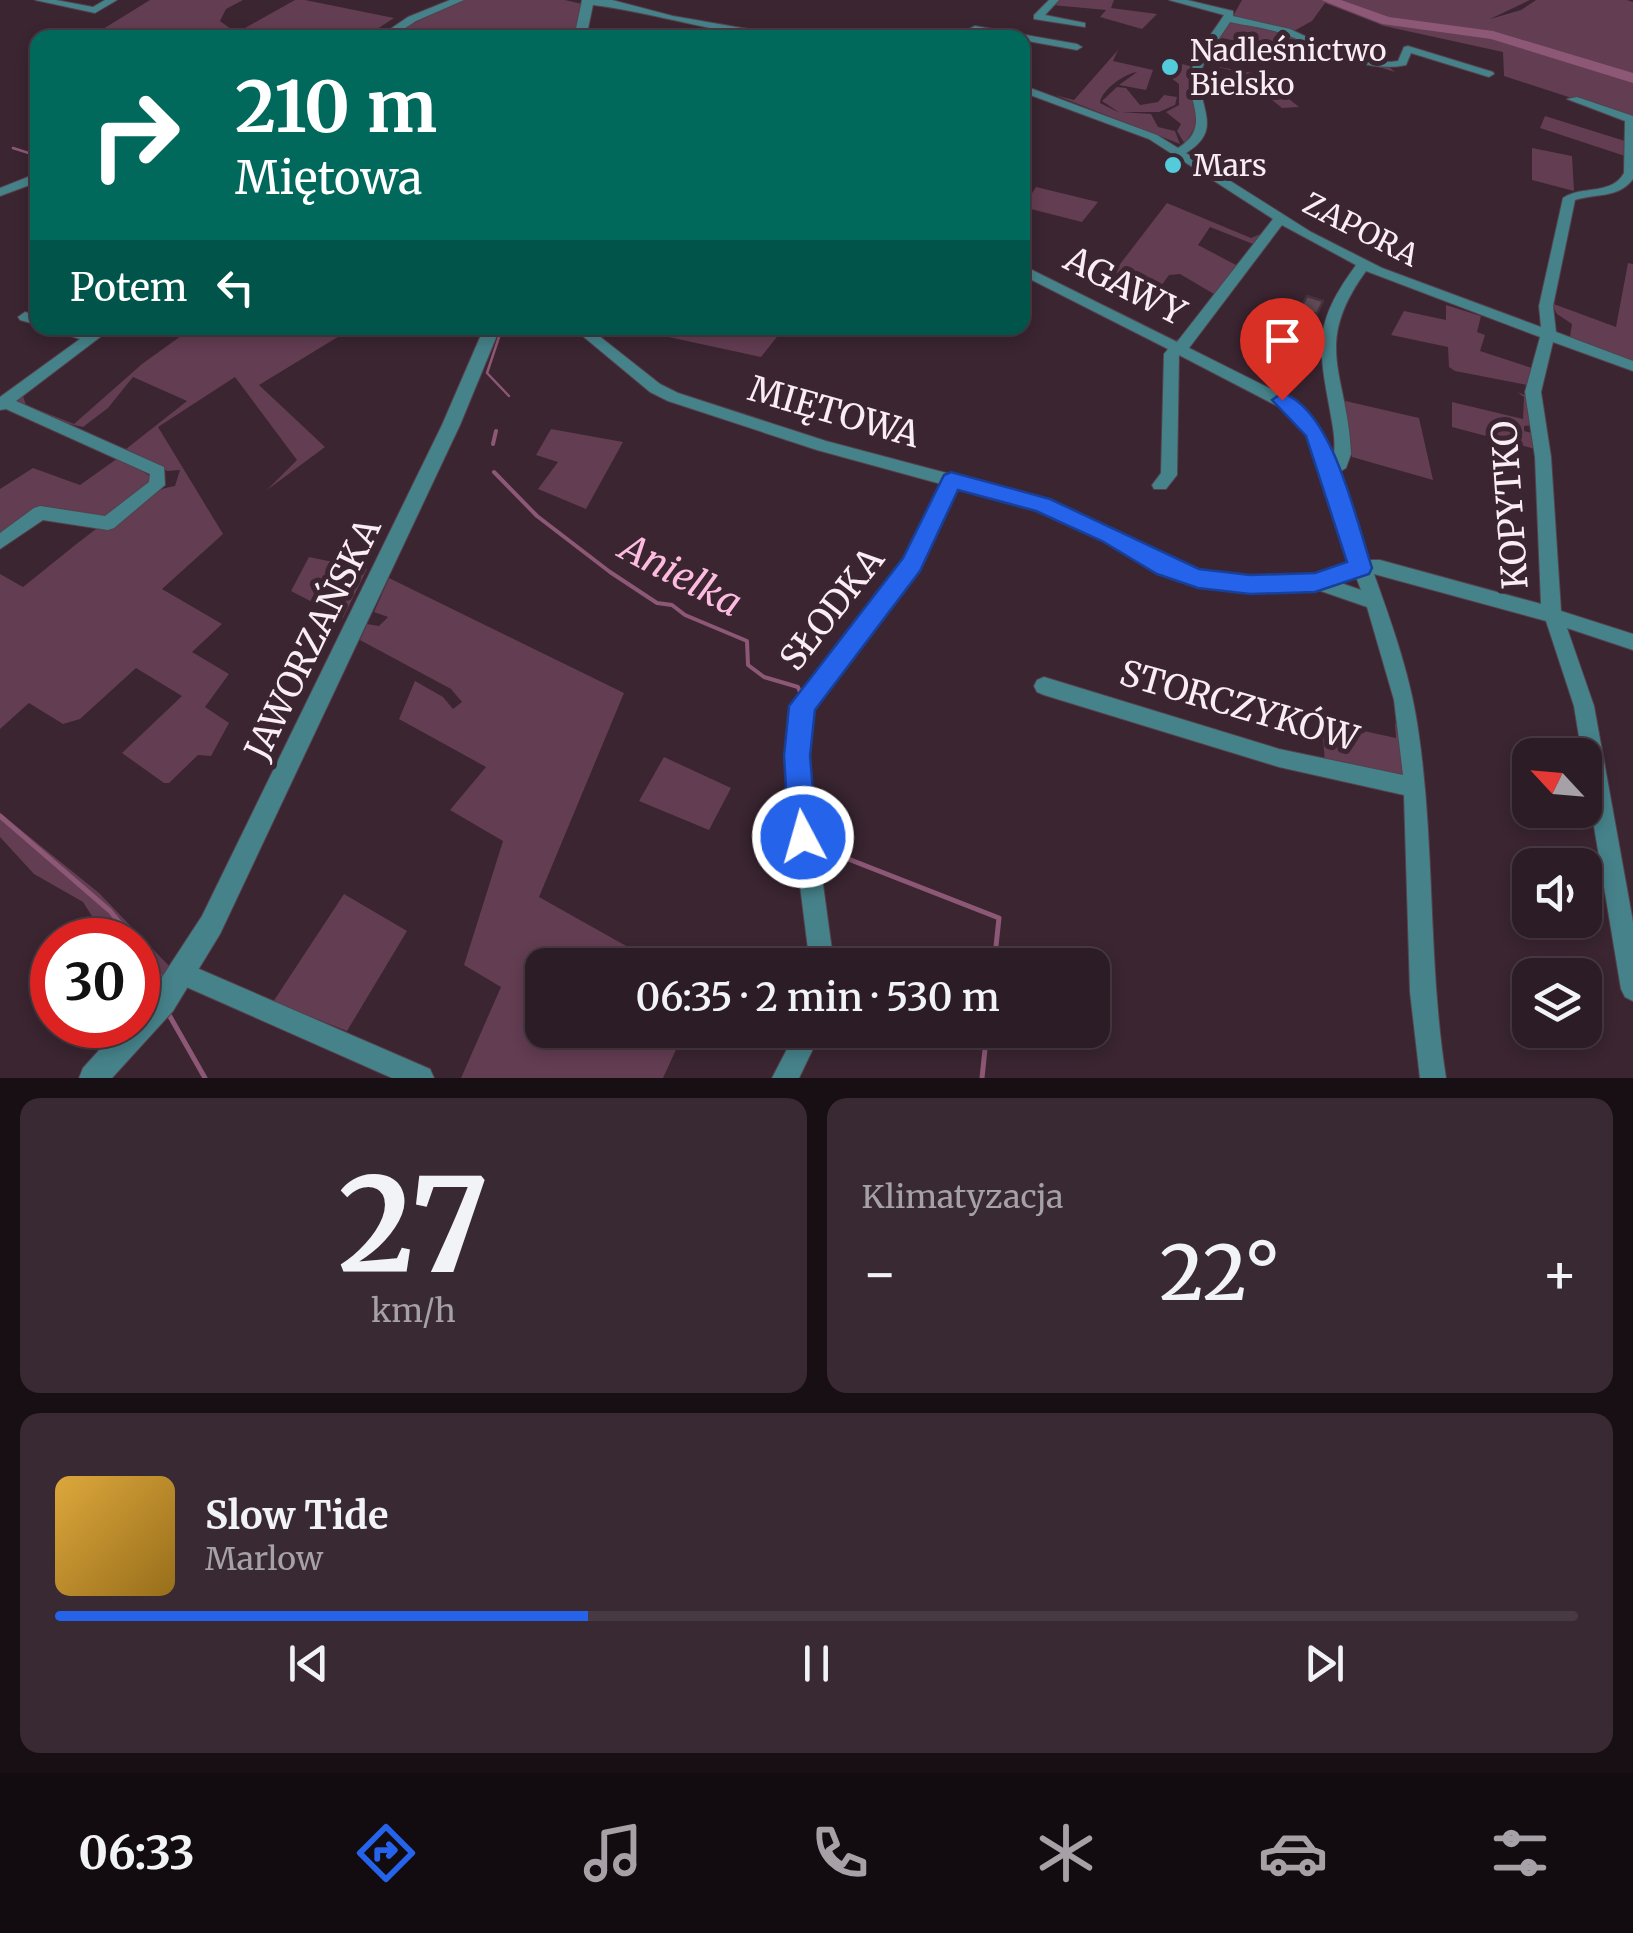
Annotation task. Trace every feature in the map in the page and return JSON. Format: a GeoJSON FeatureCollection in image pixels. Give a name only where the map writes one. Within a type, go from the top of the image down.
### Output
{"type":"FeatureCollection","features":[{"type":"Feature","properties":{"kind":"street"},"geometry":{"type":"LineString","coordinates":[[40,0],[95,10],[112,0]]}},
{"type":"Feature","properties":{"kind":"street"},"geometry":{"type":"LineString","coordinates":[[395,30],[459,0]]}},
{"type":"Feature","properties":{"kind":"street"},"geometry":{"type":"LineString","coordinates":[[1054,0],[1038,17],[1081,25]]}},
{"type":"Feature","properties":{"kind":"street"},"geometry":{"type":"LineString","coordinates":[[1174,0],[1267,25],[1319,48],[1390,65],[1404,62],[1410,31]]}},
{"type":"Feature","properties":{"kind":"street"},"geometry":{"type":"LineString","coordinates":[[582,30],[589,1],[743,30]]}},
{"type":"Feature","properties":{"kind":"street"},"geometry":{"type":"LineString","coordinates":[[1179,152],[1194,144],[1204,128],[1196,71],[1228,16]]}},
{"type":"Feature","properties":{"kind":"street"},"geometry":{"type":"LineString","coordinates":[[1030,39],[1076,47]]}},
{"type":"Feature","properties":{"kind":"street"},"geometry":{"type":"LineString","coordinates":[[1408,49],[1489,74]]}},
{"type":"Feature","properties":{"kind":"street","name":"ZAPORA"},"geometry":{"type":"LineString","coordinates":[[1030,91],[1136,128],[1362,265],[1423,291],[1633,366]]}},
{"type":"Feature","properties":{"kind":"street","name":"KOPYTKO"},"geometry":{"type":"LineString","coordinates":[[1573,99],[1631,120],[1630,174],[1628,181],[1615,190],[1577,193],[1569,198],[1546,306],[1548,334],[1533,392],[1542,444],[1551,614],[1584,706],[1633,990]]}},
{"type":"Feature","properties":{"kind":"street"},"geometry":{"type":"LineString","coordinates":[[0,192],[30,180]]}},
{"type":"Feature","properties":{"kind":"street"},"geometry":{"type":"LineString","coordinates":[[1160,485],[1170,475],[1170,360],[1280,218]]}},
{"type":"Feature","properties":{"kind":"street"},"geometry":{"type":"LineString","coordinates":[[1330,470],[1340,464],[1345,452],[1332,393],[1328,330],[1362,265]]}},
{"type":"Feature","properties":{"kind":"street","name":"AGAWY"},"geometry":{"type":"LineString","coordinates":[[1030,273],[1291,406],[1315,434],[1330,470]]}},
{"type":"Feature","properties":{"kind":"street"},"geometry":{"type":"LineString","coordinates":[[0,542],[40,513],[108,523],[157,485],[158,471],[3,404],[95,335]]}},
{"type":"Feature","properties":{"kind":"street","name":"JAWORZAŃSKA"},"geometry":{"type":"LineString","coordinates":[[92,1078],[182,974],[246,854],[462,400],[489,335]]}},
{"type":"Feature","properties":{"kind":"street","name":"MIĘTOWA"},"geometry":{"type":"LineString","coordinates":[[589,335],[654,388],[672,397],[822,446],[1042,504],[1110,535],[1165,567],[1198,579],[1250,584],[1315,582],[1361,568],[1392,570],[1551,614],[1633,642]]}},
{"type":"Feature","properties":{"kind":"street","name":"STORCZYKÓW"},"geometry":{"type":"LineString","coordinates":[[1330,470],[1406,710],[1416,788],[1424,1029],[1433,1078]]}},
{"type":"Feature","properties":{"kind":"street","name":"SŁODKA"},"geometry":{"type":"LineString","coordinates":[[820,948],[798,782],[799,717],[806,699],[912,564],[951,480]]}},
{"type":"Feature","properties":{"kind":"street","name":"MIĘTOWA"},"geometry":{"type":"LineString","coordinates":[[1315,582],[1374,602]]}},
{"type":"Feature","properties":{"kind":"street","name":"STORCZYKÓW"},"geometry":{"type":"LineString","coordinates":[[1044,686],[1248,750],[1416,788]]}},
{"type":"Feature","properties":{"kind":"street"},"geometry":{"type":"LineString","coordinates":[[182,974],[421,1078]]}},
{"type":"Feature","properties":{"kind":"street"},"geometry":{"type":"LineString","coordinates":[[785,1078],[801,1048]]}},
{"type":"Feature","properties":{"kind":"shaded area"},"geometry":{"type":"Polygon","coordinates":[[[150,0],[243,0],[226,9],[220,21],[232,30],[101,30],[150,0]]]}},
{"type":"Feature","properties":{"kind":"shaded area"},"geometry":{"type":"Polygon","coordinates":[[[295,0],[394,18],[376,30],[245,28],[295,0]]]}},
{"type":"Feature","properties":{"kind":"shaded area"},"geometry":{"type":"Polygon","coordinates":[[[461,0],[565,0],[582,4],[576,30],[400,30],[461,0]]]}},
{"type":"Feature","properties":{"kind":"shaded area"},"geometry":{"type":"Polygon","coordinates":[[[1056,0],[1114,0],[1111,8],[1157,14],[1142,29],[1100,17],[1106,10],[1052,5],[1056,0]]]}},
{"type":"Feature","properties":{"kind":"shaded area"},"geometry":{"type":"Polygon","coordinates":[[[1242,0],[1321,0],[1391,23],[1498,38],[1633,80],[1633,118],[1504,76],[1503,52],[1384,26],[1325,3],[1312,21],[1292,32],[1233,16],[1242,0]]]}},
{"type":"Feature","properties":{"kind":"shaded area"},"geometry":{"type":"Polygon","coordinates":[[[1335,0],[1530,0],[1490,19],[1521,10],[1536,0],[1627,0],[1633,2],[1633,76],[1501,35],[1391,20],[1335,0]]]}},
{"type":"Feature","properties":{"kind":"shaded area"},"geometry":{"type":"Polygon","coordinates":[[[1229,22],[1271,28],[1309,46],[1388,66],[1395,72],[1305,45],[1299,54],[1222,38],[1216,42],[1229,22]]]}},
{"type":"Feature","properties":{"kind":"shaded area"},"geometry":{"type":"Polygon","coordinates":[[[1118,50],[1113,61],[1153,70],[1146,90],[1119,85],[1137,72],[1132,73],[1109,88],[1100,103],[1120,113],[1102,101],[1117,87],[1126,88],[1140,105],[1158,102],[1164,95],[1177,97],[1175,105],[1159,112],[1121,112],[1151,114],[1158,127],[1175,131],[1180,144],[1055,95],[1074,100],[1118,50]]]}},
{"type":"Feature","properties":{"kind":"shaded area"},"geometry":{"type":"Polygon","coordinates":[[[1182,64],[1190,66],[1199,120],[1185,144],[1177,131],[1181,124],[1166,112],[1179,105],[1179,84],[1170,77],[1179,73],[1182,64]]]}},
{"type":"Feature","properties":{"kind":"shaded area"},"geometry":{"type":"Polygon","coordinates":[[[1208,65],[1258,74],[1299,107],[1282,108],[1254,85],[1200,77],[1247,81],[1239,72],[1208,65]]]}},
{"type":"Feature","properties":{"kind":"shaded area"},"geometry":{"type":"Polygon","coordinates":[[[1545,116],[1625,141],[1625,156],[1540,128],[1545,116]]]}},
{"type":"Feature","properties":{"kind":"shaded area"},"geometry":{"type":"Polygon","coordinates":[[[1532,148],[1572,156],[1574,191],[1532,180],[1532,148]]]}},
{"type":"Feature","properties":{"kind":"shaded area"},"geometry":{"type":"Polygon","coordinates":[[[1036,187],[1098,202],[1082,222],[1030,209],[1030,196],[1036,187]]]}},
{"type":"Feature","properties":{"kind":"shaded area"},"geometry":{"type":"Polygon","coordinates":[[[1167,203],[1251,238],[1263,233],[1253,244],[1210,227],[1198,245],[1236,265],[1248,253],[1177,343],[1105,305],[1175,340],[1180,339],[1214,294],[1180,274],[1169,275],[1156,293],[1114,272],[1167,203]]]}},
{"type":"Feature","properties":{"kind":"shaded area"},"geometry":{"type":"Polygon","coordinates":[[[1628,263],[1633,264],[1633,361],[1570,337],[1572,324],[1557,314],[1551,303],[1616,327],[1628,263]]]}},
{"type":"Feature","properties":{"kind":"shaded area"},"geometry":{"type":"Polygon","coordinates":[[[1446,305],[1481,316],[1477,332],[1485,335],[1480,351],[1532,368],[1527,385],[1455,371],[1449,367],[1448,347],[1391,335],[1404,311],[1446,320],[1446,305]]]}},
{"type":"Feature","properties":{"kind":"shaded area"},"geometry":{"type":"Polygon","coordinates":[[[182,335],[341,335],[259,385],[325,447],[267,490],[297,460],[235,377],[158,427],[223,534],[162,589],[222,624],[192,652],[229,674],[205,707],[229,723],[211,756],[198,755],[169,783],[122,753],[182,696],[136,668],[80,719],[63,724],[29,703],[0,729],[0,574],[23,587],[119,513],[159,490],[175,486],[180,470],[167,471],[126,449],[187,401],[133,377],[108,408],[83,427],[60,422],[19,403],[18,400],[30,386],[23,396],[26,405],[74,424],[142,364],[182,335]]]}},
{"type":"Feature","properties":{"kind":"shaded area"},"geometry":{"type":"Polygon","coordinates":[[[659,335],[778,335],[761,357],[659,335]]]}},
{"type":"Feature","properties":{"kind":"shaded area"},"geometry":{"type":"Polygon","coordinates":[[[1517,392],[1527,396],[1533,425],[1524,426],[1524,431],[1532,433],[1535,449],[1452,427],[1452,402],[1523,419],[1524,397],[1517,392]]]}},
{"type":"Feature","properties":{"kind":"shaded area"},"geometry":{"type":"Polygon","coordinates":[[[1337,399],[1419,418],[1433,480],[1352,457],[1337,399]]]}},
{"type":"Feature","properties":{"kind":"shaded area"},"geometry":{"type":"Polygon","coordinates":[[[551,429],[623,442],[586,509],[538,489],[558,462],[536,455],[551,429]]]}},
{"type":"Feature","properties":{"kind":"shaded area"},"geometry":{"type":"Polygon","coordinates":[[[118,458],[154,478],[108,518],[48,508],[0,535],[0,489],[33,468],[80,485],[118,458]]]}},
{"type":"Feature","properties":{"kind":"shaded area"},"geometry":{"type":"Polygon","coordinates":[[[309,557],[367,569],[343,618],[291,591],[309,557]]]}},
{"type":"Feature","properties":{"kind":"shaded area"},"geometry":{"type":"Polygon","coordinates":[[[389,578],[624,693],[539,897],[630,948],[525,948],[525,1048],[677,1048],[663,1078],[461,1078],[501,987],[464,965],[503,841],[450,810],[486,767],[399,719],[415,681],[443,697],[453,709],[462,702],[451,689],[360,640],[367,624],[379,626],[388,617],[374,612],[389,578]]]}},
{"type":"Feature","properties":{"kind":"shaded area"},"geometry":{"type":"Polygon","coordinates":[[[1322,722],[1396,738],[1395,723],[1399,727],[1406,779],[1325,764],[1322,722]]]}},
{"type":"Feature","properties":{"kind":"shaded area"},"geometry":{"type":"Polygon","coordinates":[[[664,757],[731,788],[709,830],[639,801],[664,757]]]}},
{"type":"Feature","properties":{"kind":"shaded area"},"geometry":{"type":"Polygon","coordinates":[[[0,813],[99,893],[123,918],[93,918],[83,902],[34,874],[0,837],[0,813]]]}},
{"type":"Feature","properties":{"kind":"shaded area"},"geometry":{"type":"Polygon","coordinates":[[[344,894],[407,931],[347,1031],[273,1002],[344,894]]]}},
{"type":"Feature","properties":{"kind":"shaded area"},"geometry":{"type":"Polygon","coordinates":[[[160,957],[170,967],[160,985],[160,957]]]}},
{"type":"Feature","properties":{"kind":"building"},"geometry":{"type":"Polygon","coordinates":[[[1307,296],[1323,301],[1317,314],[1300,309],[1307,296]]]}},
{"type":"Feature","properties":{"kind":"waterway"},"geometry":{"type":"LineString","coordinates":[[1328,0],[1387,21],[1493,35],[1633,78]]}},
{"type":"Feature","properties":{"kind":"waterway","name":"Anielka"},"geometry":{"type":"LineString","coordinates":[[13,148],[30,153]]}},
{"type":"Feature","properties":{"kind":"waterway","name":"Anielka"},"geometry":{"type":"LineString","coordinates":[[500,335],[487,373],[509,396]]}},
{"type":"Feature","properties":{"kind":"waterway","name":"Anielka"},"geometry":{"type":"LineString","coordinates":[[493,444],[496,431]]}},
{"type":"Feature","properties":{"kind":"waterway","name":"Anielka"},"geometry":{"type":"LineString","coordinates":[[494,472],[537,516],[610,572],[657,603],[672,605],[685,615],[747,641],[748,665],[764,677],[798,687],[801,695]]}},
{"type":"Feature","properties":{"kind":"waterway"},"geometry":{"type":"LineString","coordinates":[[0,816],[116,918]]}},
{"type":"Feature","properties":{"kind":"waterway","name":"Anielka"},"geometry":{"type":"LineString","coordinates":[[815,846],[999,918],[996,948]]}},
{"type":"Feature","properties":{"kind":"waterway"},"geometry":{"type":"LineString","coordinates":[[168,1013],[205,1078]]}},
{"type":"Feature","properties":{"kind":"waterway","name":"Anielka"},"geometry":{"type":"LineString","coordinates":[[982,1078],[985,1048]]}},
{"type":"Feature","properties":{"kind":"place","name":"Nadleśnictwo Bielsko"},"geometry":{"type":"Point","coordinates":[1170,67]}},
{"type":"Feature","properties":{"kind":"place","name":"Mars"},"geometry":{"type":"Point","coordinates":[1173,165]}},
{"type":"Feature","properties":{"kind":"route"},"geometry":{"type":"LineString","coordinates":[[803,837],[797,756],[802,706],[912,564],[951,480],[1042,504],[1110,535],[1165,567],[1198,579],[1250,584],[1315,582],[1361,568],[1315,434],[1300,413],[1282,400]]}}]}
